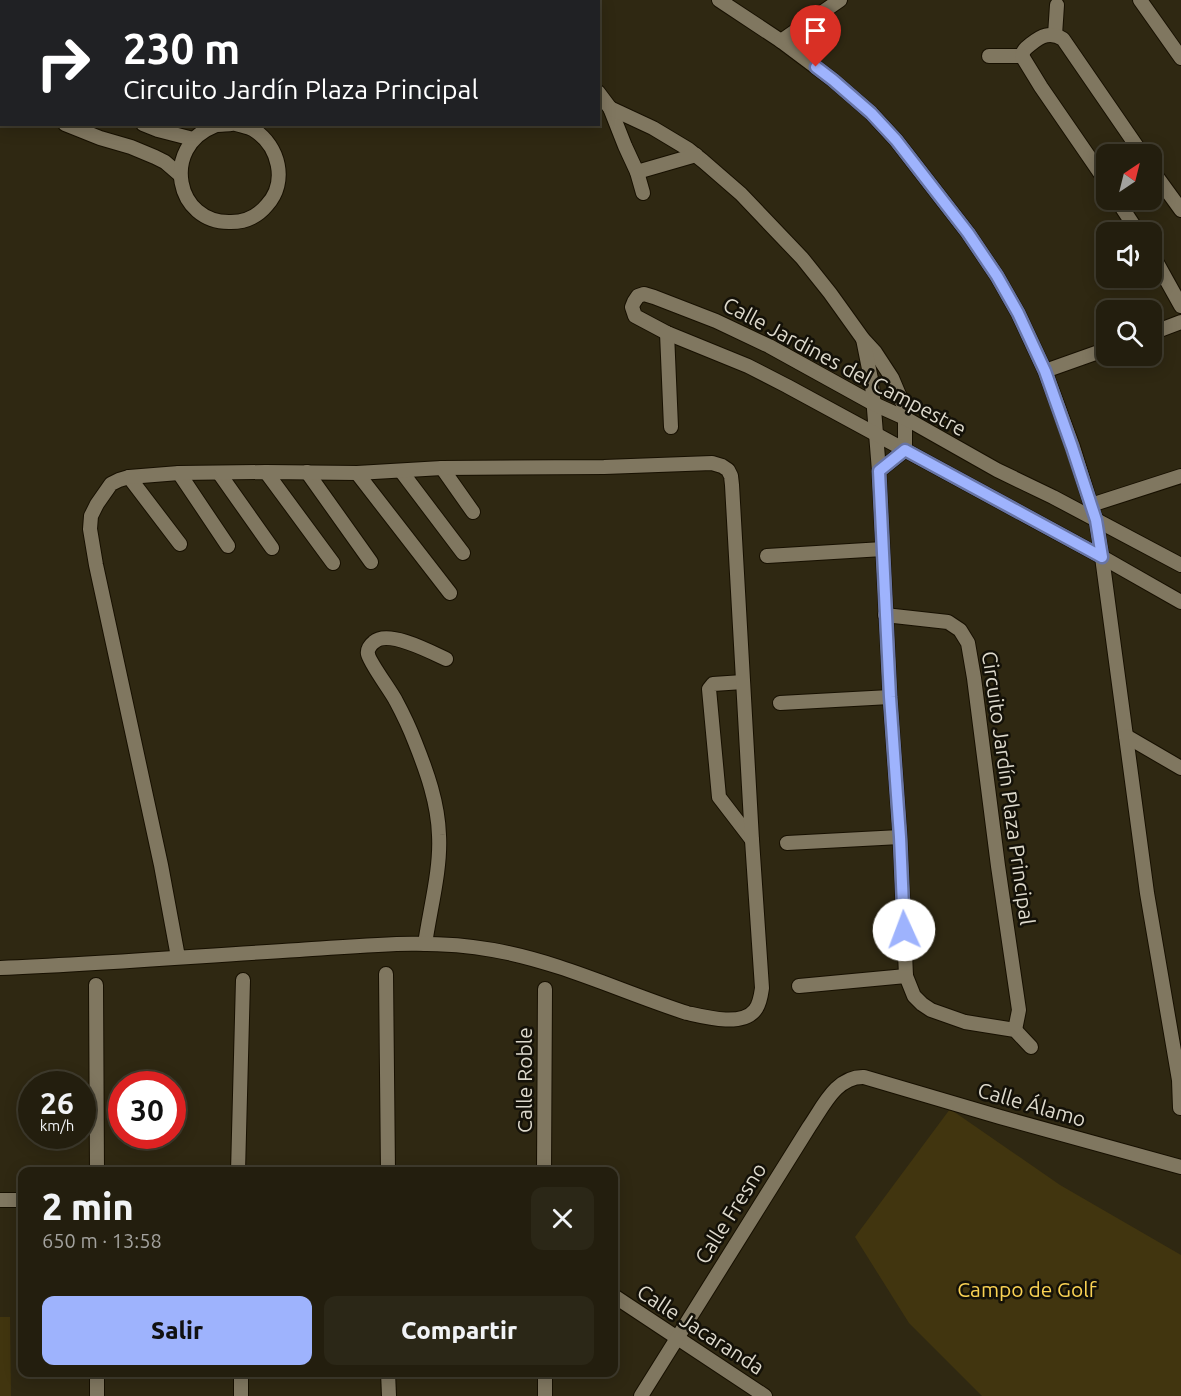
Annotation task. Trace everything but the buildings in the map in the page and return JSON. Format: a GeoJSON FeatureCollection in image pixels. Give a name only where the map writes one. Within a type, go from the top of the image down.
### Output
{"type":"FeatureCollection","features":[{"type":"Feature","properties":{"kind":"street"},"geometry":{"type":"LineString","coordinates":[[719,0],[781,41],[833,80],[871,113],[896,140],[968,233],[997,276],[1018,313],[1045,371],[1096,520],[1147,893],[1180,1081],[1180,1108]]}},
{"type":"Feature","properties":{"kind":"street"},"geometry":{"type":"LineString","coordinates":[[781,41],[840,0]]}},
{"type":"Feature","properties":{"kind":"street"},"geometry":{"type":"LineString","coordinates":[[1140,0],[1181,58]]}},
{"type":"Feature","properties":{"kind":"street"},"geometry":{"type":"LineString","coordinates":[[1055,34],[1057,5]]}},
{"type":"Feature","properties":{"kind":"street"},"geometry":{"type":"LineString","coordinates":[[1096,167],[1022,56],[1023,51],[1039,38],[1055,34],[1065,41],[1135,144]]}},
{"type":"Feature","properties":{"kind":"street"},"geometry":{"type":"LineString","coordinates":[[989,56],[1022,56]]}},
{"type":"Feature","properties":{"kind":"street"},"geometry":{"type":"LineString","coordinates":[[600,95],[610,108],[638,172],[643,193]]}},
{"type":"Feature","properties":{"kind":"street"},"geometry":{"type":"LineString","coordinates":[[610,108],[640,121],[696,155],[741,194],[802,258],[875,352],[892,378],[903,404],[905,418],[905,450],[879,471]]}},
{"type":"Feature","properties":{"kind":"street"},"geometry":{"type":"LineString","coordinates":[[70,126],[154,157],[165,162],[180,175]]}},
{"type":"Feature","properties":{"kind":"street"},"geometry":{"type":"LineString","coordinates":[[148,126],[194,139]]}},
{"type":"Feature","properties":{"kind":"street"},"geometry":{"type":"LineString","coordinates":[[214,126],[194,139],[183,155],[180,175],[183,192],[192,206],[206,217],[223,223],[240,222],[256,216],[269,204],[277,189],[279,172],[275,155],[266,140],[252,129],[241,126]]}},
{"type":"Feature","properties":{"kind":"street"},"geometry":{"type":"LineString","coordinates":[[638,172],[696,155]]}},
{"type":"Feature","properties":{"kind":"street"},"geometry":{"type":"LineString","coordinates":[[1162,184],[1181,210]]}},
{"type":"Feature","properties":{"kind":"street"},"geometry":{"type":"LineString","coordinates":[[1162,272],[1181,306]]}},
{"type":"Feature","properties":{"kind":"street","name":"Calle Jardines del Campestre"},"geometry":{"type":"LineString","coordinates":[[1181,565],[997,470],[769,346],[716,321],[644,294],[638,296],[632,307],[635,316],[667,333],[748,366],[826,406],[1181,602]]}},
{"type":"Feature","properties":{"kind":"street"},"geometry":{"type":"LineString","coordinates":[[1162,329],[1181,322]]}},
{"type":"Feature","properties":{"kind":"street"},"geometry":{"type":"LineString","coordinates":[[667,333],[671,428]]}},
{"type":"Feature","properties":{"kind":"street"},"geometry":{"type":"LineString","coordinates":[[863,339],[872,384],[879,471],[906,976],[914,996],[931,1010],[965,1022],[1015,1030],[1031,1047]]}},
{"type":"Feature","properties":{"kind":"street"},"geometry":{"type":"LineString","coordinates":[[1045,371],[1096,353]]}},
{"type":"Feature","properties":{"kind":"street"},"geometry":{"type":"LineString","coordinates":[[826,406],[838,384]]}},
{"type":"Feature","properties":{"kind":"street"},"geometry":{"type":"LineString","coordinates":[[0,968],[373,945],[425,944],[471,947],[512,954],[574,972],[687,1013],[709,1018],[741,1019],[748,1016],[759,1005],[762,988],[732,485],[728,470],[712,462],[695,462],[604,467],[442,468],[357,473],[179,473],[129,477],[111,484],[91,516],[90,529],[161,865],[178,957]]}},
{"type":"Feature","properties":{"kind":"street"},"geometry":{"type":"LineString","coordinates":[[442,468],[473,512]]}},
{"type":"Feature","properties":{"kind":"street"},"geometry":{"type":"LineString","coordinates":[[401,471],[463,553]]}},
{"type":"Feature","properties":{"kind":"street"},"geometry":{"type":"LineString","coordinates":[[266,472],[333,563]]}},
{"type":"Feature","properties":{"kind":"street"},"geometry":{"type":"LineString","coordinates":[[308,472],[371,562]]}},
{"type":"Feature","properties":{"kind":"street"},"geometry":{"type":"LineString","coordinates":[[179,473],[228,546]]}},
{"type":"Feature","properties":{"kind":"street"},"geometry":{"type":"LineString","coordinates":[[219,473],[272,548]]}},
{"type":"Feature","properties":{"kind":"street"},"geometry":{"type":"LineString","coordinates":[[357,473],[450,593]]}},
{"type":"Feature","properties":{"kind":"street"},"geometry":{"type":"LineString","coordinates":[[1091,505],[1181,476]]}},
{"type":"Feature","properties":{"kind":"street"},"geometry":{"type":"LineString","coordinates":[[129,477],[180,544]]}},
{"type":"Feature","properties":{"kind":"street"},"geometry":{"type":"LineString","coordinates":[[767,556],[883,549]]}},
{"type":"Feature","properties":{"kind":"street","name":"Circuito Jardín Plaza Principal"},"geometry":{"type":"LineString","coordinates":[[885,615],[948,622],[960,630],[968,643],[1019,1010],[1015,1030]]}},
{"type":"Feature","properties":{"kind":"street"},"geometry":{"type":"LineString","coordinates":[[425,944],[439,850],[434,803],[415,742],[396,702],[371,662],[368,650],[376,640],[390,638],[414,645],[446,659]]}},
{"type":"Feature","properties":{"kind":"street"},"geometry":{"type":"LineString","coordinates":[[743,682],[713,684],[709,689],[719,797],[752,840]]}},
{"type":"Feature","properties":{"kind":"street"},"geometry":{"type":"LineString","coordinates":[[780,703],[890,697]]}},
{"type":"Feature","properties":{"kind":"street"},"geometry":{"type":"LineString","coordinates":[[1126,736],[1181,768]]}},
{"type":"Feature","properties":{"kind":"street"},"geometry":{"type":"LineString","coordinates":[[787,843],[900,837]]}},
{"type":"Feature","properties":{"kind":"street"},"geometry":{"type":"LineString","coordinates":[[386,974],[388,1167]]}},
{"type":"Feature","properties":{"kind":"street"},"geometry":{"type":"LineString","coordinates":[[799,986],[906,976]]}},
{"type":"Feature","properties":{"kind":"street"},"geometry":{"type":"LineString","coordinates":[[238,1167],[243,980]]}},
{"type":"Feature","properties":{"kind":"street"},"geometry":{"type":"LineString","coordinates":[[96,985],[97,1167]]}},
{"type":"Feature","properties":{"kind":"street","name":"Calle Roble"},"geometry":{"type":"LineString","coordinates":[[544,1167],[545,989]]}},
{"type":"Feature","properties":{"kind":"street","name":"Calle Fresno"},"geometry":{"type":"LineString","coordinates":[[641,1396],[809,1127],[839,1085],[848,1079],[858,1077],[872,1079]]}},
{"type":"Feature","properties":{"kind":"street","name":"Calle Álamo"},"geometry":{"type":"LineString","coordinates":[[872,1079],[1000,1118],[1181,1167]]}},
{"type":"Feature","properties":{"kind":"street"},"geometry":{"type":"LineString","coordinates":[[0,1200],[18,1200]]}},
{"type":"Feature","properties":{"kind":"street","name":"Calle Jacaranda"},"geometry":{"type":"LineString","coordinates":[[618,1299],[765,1396]]}},
{"type":"Feature","properties":{"kind":"street"},"geometry":{"type":"LineString","coordinates":[[97,1377],[97,1396]]}},
{"type":"Feature","properties":{"kind":"street"},"geometry":{"type":"LineString","coordinates":[[241,1377],[241,1396]]}},
{"type":"Feature","properties":{"kind":"street"},"geometry":{"type":"LineString","coordinates":[[388,1377],[389,1396]]}},
{"type":"Feature","properties":{"kind":"street"},"geometry":{"type":"LineString","coordinates":[[545,1377],[545,1396]]}},
{"type":"Feature","properties":{"kind":"green space","name":"Campo de Golf"},"geometry":{"type":"Polygon","coordinates":[[[950,1109],[1060,1185],[1181,1255],[1181,1396],[982,1396],[909,1323],[855,1237],[950,1109]]]}},
{"type":"Feature","properties":{"kind":"green space"},"geometry":{"type":"Polygon","coordinates":[[[0,1317],[10,1317],[11,1396],[0,1396],[0,1317]]]}},
{"type":"Feature","properties":{"kind":"route"},"geometry":{"type":"LineString","coordinates":[[816,67],[871,113],[896,140],[968,233],[997,276],[1018,313],[1045,371],[1096,520],[1102,557],[905,450],[879,471],[904,930]]}}]}
